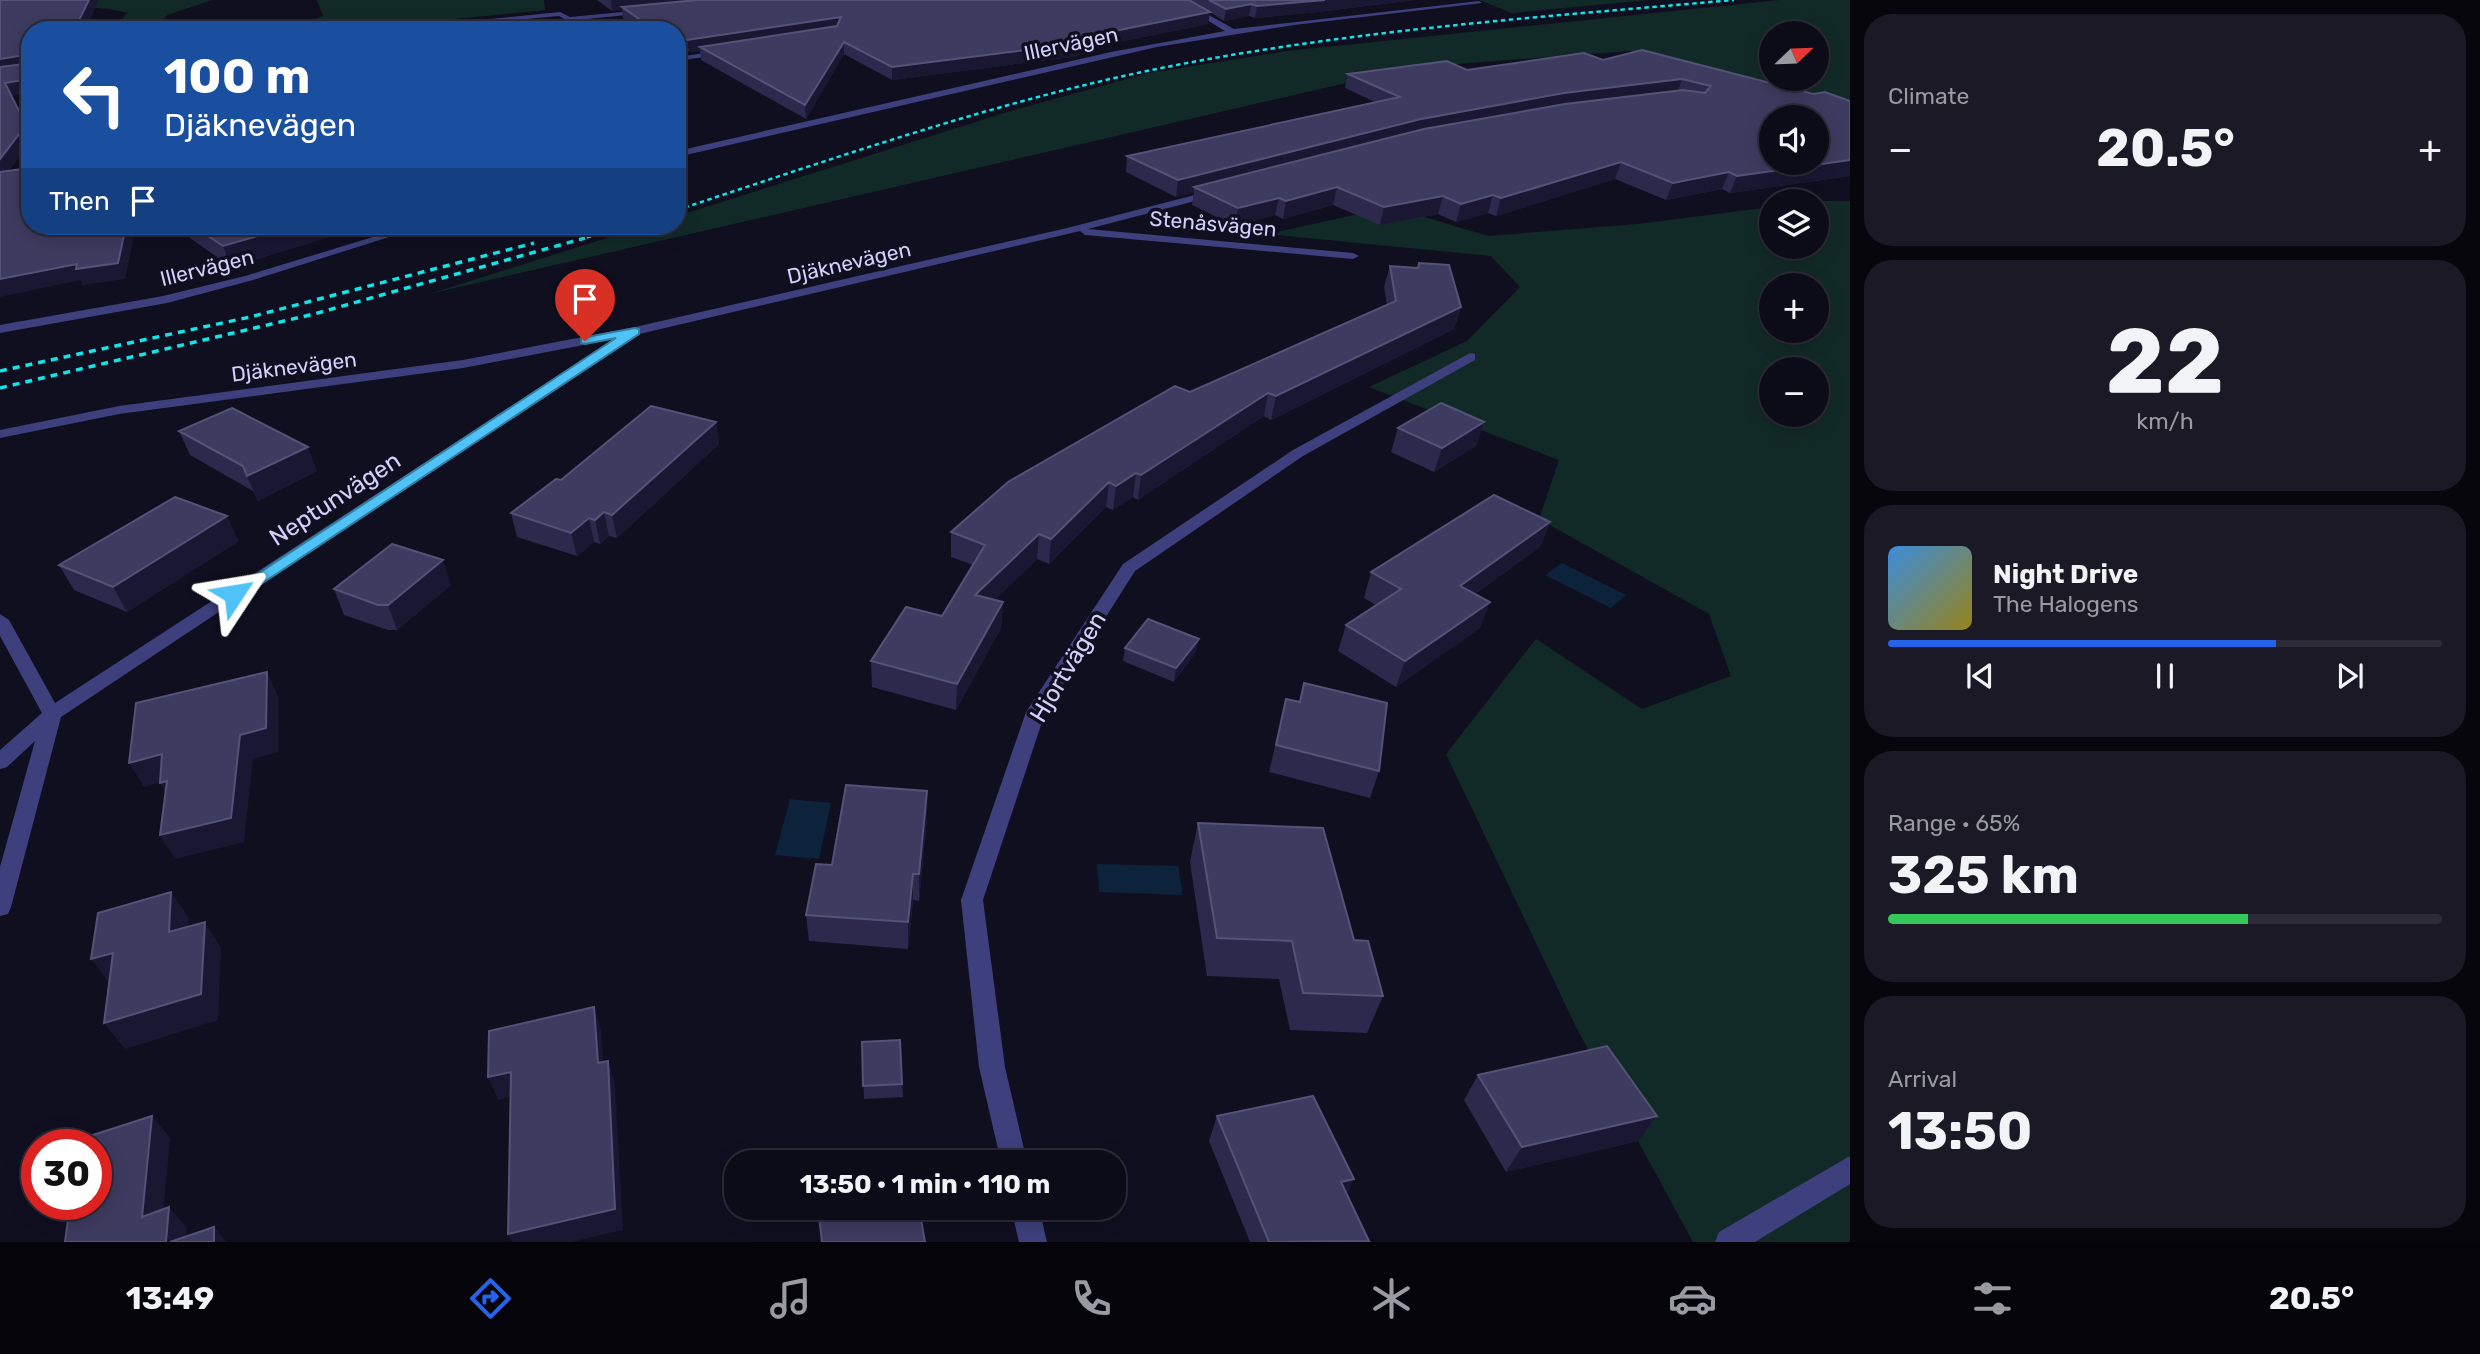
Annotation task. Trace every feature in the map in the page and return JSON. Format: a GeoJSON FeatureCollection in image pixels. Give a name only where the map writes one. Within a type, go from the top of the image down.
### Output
{"type":"FeatureCollection","features":[{"type":"Feature","properties":{"kind":"street"},"geometry":{"type":"LineString","coordinates":[[558,0],[563,16],[572,21]]}},
{"type":"Feature","properties":{"kind":"street"},"geometry":{"type":"LineString","coordinates":[[1177,0],[1233,32]]}},
{"type":"Feature","properties":{"kind":"street","name":"Illervägen"},"geometry":{"type":"LineString","coordinates":[[686,151],[787,132],[1101,56],[1233,32],[1392,11],[1479,4]]}},
{"type":"Feature","properties":{"kind":"street"},"geometry":{"type":"LineString","coordinates":[[500,21],[652,12]]}},
{"type":"Feature","properties":{"kind":"street"},"geometry":{"type":"LineString","coordinates":[[686,58],[737,50]]}},
{"type":"Feature","properties":{"kind":"street","name":"Djäknevägen"},"geometry":{"type":"LineString","coordinates":[[0,433],[118,410],[463,365],[635,331],[1068,231],[1222,191]]}},
{"type":"Feature","properties":{"kind":"street","name":"Stenåsvägen"},"geometry":{"type":"LineString","coordinates":[[1068,231],[1353,256]]}},
{"type":"Feature","properties":{"kind":"street","name":"Illervägen"},"geometry":{"type":"LineString","coordinates":[[0,329],[175,297],[249,278],[390,235]]}},
{"type":"Feature","properties":{"kind":"street","name":"Neptunvägen"},"geometry":{"type":"LineString","coordinates":[[0,762],[52,714],[635,331]]}},
{"type":"Feature","properties":{"kind":"street","name":"Hjortvägen"},"geometry":{"type":"LineString","coordinates":[[1011,1150],[992,1068],[972,900],[1036,712],[1129,568],[1298,453],[1470,357]]}},
{"type":"Feature","properties":{"kind":"street"},"geometry":{"type":"LineString","coordinates":[[0,620],[52,714],[0,907]]}},
{"type":"Feature","properties":{"kind":"street"},"geometry":{"type":"LineString","coordinates":[[1729,1242],[1850,1169]]}},
{"type":"Feature","properties":{"kind":"street"},"geometry":{"type":"LineString","coordinates":[[1028,1220],[1033,1242]]}},
{"type":"Feature","properties":{"kind":"green space"},"geometry":{"type":"Polygon","coordinates":[[[75,0],[212,0],[167,15],[163,21],[121,21],[127,13],[68,6],[75,0]]]}},
{"type":"Feature","properties":{"kind":"green space"},"geometry":{"type":"Polygon","coordinates":[[[317,0],[544,0],[545,10],[434,21],[308,21],[323,16],[317,0]]]}},
{"type":"Feature","properties":{"kind":"green space"},"geometry":{"type":"Polygon","coordinates":[[[1479,0],[1649,0],[1512,13],[1479,0]]]}},
{"type":"Feature","properties":{"kind":"green space"},"geometry":{"type":"Polygon","coordinates":[[[1781,0],[1850,0],[1850,111],[1763,91],[1829,91],[1829,21],[1759,21],[1759,90],[1630,51],[1416,67],[686,235],[686,213],[1014,110],[1149,73],[1287,51],[1781,0]]]}},
{"type":"Feature","properties":{"kind":"green space"},"geometry":{"type":"Polygon","coordinates":[[[1829,201],[1850,201],[1850,1242],[1693,1242],[1576,1027],[1446,754],[1536,639],[1642,709],[1731,676],[1709,614],[1539,519],[1559,460],[1369,387],[1467,341],[1520,287],[1491,256],[1268,234],[1391,207],[1488,236],[1638,224],[1759,209],[1759,259],[1829,259],[1829,201]]]}},
{"type":"Feature","properties":{"kind":"green space"},"geometry":{"type":"Polygon","coordinates":[[[616,235],[686,235],[429,294],[616,235]]]}},
{"type":"Feature","properties":{"kind":"water"},"geometry":{"type":"Polygon","coordinates":[[[1562,563],[1626,595],[1611,608],[1545,575],[1562,563]]]}},
{"type":"Feature","properties":{"kind":"water"},"geometry":{"type":"Polygon","coordinates":[[[790,799],[831,803],[819,859],[775,855],[790,799]]]}},
{"type":"Feature","properties":{"kind":"water"},"geometry":{"type":"Polygon","coordinates":[[[1097,864],[1178,866],[1183,895],[1099,892],[1097,864]]]}},
{"type":"Feature","properties":{"kind":"building"},"geometry":{"type":"Polygon","coordinates":[[[0,0],[89,0],[78,21],[21,21],[21,56],[0,59],[0,0]]]}},
{"type":"Feature","properties":{"kind":"building"},"geometry":{"type":"Polygon","coordinates":[[[697,0],[1189,0],[1210,12],[1074,39],[1080,43],[892,67],[844,42],[805,105],[700,47],[837,26],[841,17],[687,40],[686,21],[642,21],[622,7],[697,0]]]}},
{"type":"Feature","properties":{"kind":"building"},"geometry":{"type":"Polygon","coordinates":[[[1209,0],[1325,0],[1257,6],[1251,4],[1226,9],[1209,0]]]}},
{"type":"Feature","properties":{"kind":"building"},"geometry":{"type":"Polygon","coordinates":[[[1642,50],[1759,80],[1759,91],[1801,91],[1813,94],[1825,92],[1850,101],[1850,160],[1829,163],[1829,105],[1759,105],[1759,173],[1737,176],[1729,172],[1673,183],[1621,162],[1501,198],[1493,195],[1461,204],[1443,196],[1384,207],[1337,187],[1286,201],[1279,198],[1238,208],[1194,187],[1424,129],[1565,104],[1683,90],[1705,93],[1711,86],[1682,79],[1564,93],[1421,119],[1178,180],[1127,156],[1400,97],[1348,74],[1447,61],[1467,70],[1584,53],[1603,60],[1642,50]]]}},
{"type":"Feature","properties":{"kind":"building"},"geometry":{"type":"Polygon","coordinates":[[[21,64],[21,80],[5,83],[21,115],[21,132],[0,159],[0,67],[21,64]]]}},
{"type":"Feature","properties":{"kind":"building"},"geometry":{"type":"Polygon","coordinates":[[[21,169],[21,235],[124,235],[118,263],[76,269],[77,264],[0,279],[0,172],[21,169]]]}},
{"type":"Feature","properties":{"kind":"building"},"geometry":{"type":"Polygon","coordinates":[[[206,235],[261,235],[223,246],[206,235]]]}},
{"type":"Feature","properties":{"kind":"building"},"geometry":{"type":"Polygon","coordinates":[[[1419,263],[1449,265],[1461,307],[1276,396],[1268,393],[1141,475],[1136,473],[1116,486],[1109,482],[1051,539],[1039,534],[975,595],[1003,602],[957,684],[871,661],[906,607],[942,616],[985,545],[951,532],[1008,482],[1175,386],[1190,392],[1396,301],[1390,266],[1418,268],[1419,263]]]}},
{"type":"Feature","properties":{"kind":"building"},"geometry":{"type":"Polygon","coordinates":[[[1441,403],[1484,422],[1442,448],[1398,428],[1441,403]]]}},
{"type":"Feature","properties":{"kind":"building"},"geometry":{"type":"Polygon","coordinates":[[[651,406],[716,422],[612,515],[604,512],[595,520],[589,518],[571,533],[511,513],[556,479],[561,480],[651,406]]]}},
{"type":"Feature","properties":{"kind":"building"},"geometry":{"type":"Polygon","coordinates":[[[232,408],[308,447],[247,476],[243,466],[179,431],[232,408]]]}},
{"type":"Feature","properties":{"kind":"building"},"geometry":{"type":"Polygon","coordinates":[[[1494,495],[1550,522],[1460,586],[1490,602],[1405,661],[1346,625],[1401,589],[1371,572],[1494,495]]]}},
{"type":"Feature","properties":{"kind":"building"},"geometry":{"type":"Polygon","coordinates":[[[175,497],[227,516],[113,587],[59,565],[175,497]]]}},
{"type":"Feature","properties":{"kind":"building"},"geometry":{"type":"Polygon","coordinates":[[[392,544],[443,560],[388,605],[378,605],[334,589],[392,544]]]}},
{"type":"Feature","properties":{"kind":"building"},"geometry":{"type":"Polygon","coordinates":[[[1148,619],[1199,639],[1176,668],[1125,648],[1148,619]]]}},
{"type":"Feature","properties":{"kind":"building"},"geometry":{"type":"Polygon","coordinates":[[[267,672],[266,728],[240,735],[231,818],[160,835],[167,781],[160,783],[162,754],[129,763],[136,703],[267,672]]]}},
{"type":"Feature","properties":{"kind":"building"},"geometry":{"type":"Polygon","coordinates":[[[1304,683],[1387,703],[1379,771],[1276,745],[1286,699],[1300,702],[1304,683]]]}},
{"type":"Feature","properties":{"kind":"building"},"geometry":{"type":"Polygon","coordinates":[[[846,785],[927,791],[919,874],[913,874],[908,922],[806,915],[816,864],[832,865],[846,785]]]}},
{"type":"Feature","properties":{"kind":"building"},"geometry":{"type":"Polygon","coordinates":[[[1198,823],[1323,828],[1354,940],[1368,941],[1383,996],[1303,993],[1292,941],[1217,938],[1198,823]]]}},
{"type":"Feature","properties":{"kind":"building"},"geometry":{"type":"Polygon","coordinates":[[[171,892],[169,932],[205,922],[201,994],[104,1023],[113,953],[91,959],[98,913],[171,892]]]}},
{"type":"Feature","properties":{"kind":"building"},"geometry":{"type":"Polygon","coordinates":[[[594,1007],[598,1063],[608,1061],[615,1209],[508,1234],[511,1072],[488,1077],[489,1031],[594,1007]]]}},
{"type":"Feature","properties":{"kind":"building"},"geometry":{"type":"Polygon","coordinates":[[[900,1040],[902,1084],[863,1086],[862,1042],[900,1040]]]}},
{"type":"Feature","properties":{"kind":"building"},"geometry":{"type":"Polygon","coordinates":[[[1607,1046],[1657,1116],[1522,1147],[1478,1075],[1607,1046]]]}},
{"type":"Feature","properties":{"kind":"building"},"geometry":{"type":"Polygon","coordinates":[[[1313,1096],[1354,1179],[1341,1182],[1369,1241],[1269,1242],[1217,1116],[1313,1096]]]}},
{"type":"Feature","properties":{"kind":"building"},"geometry":{"type":"Polygon","coordinates":[[[152,1116],[142,1217],[169,1207],[166,1242],[65,1242],[68,1220],[112,1220],[112,1129],[152,1116]]]}},
{"type":"Feature","properties":{"kind":"building"},"geometry":{"type":"Polygon","coordinates":[[[819,1220],[921,1220],[925,1242],[822,1242],[819,1220]]]}},
{"type":"Feature","properties":{"kind":"building"},"geometry":{"type":"Polygon","coordinates":[[[214,1227],[214,1242],[170,1242],[214,1227]]]}},
{"type":"Feature","properties":{"kind":"railway"},"geometry":{"type":"LineString","coordinates":[[686,207],[896,138],[1007,105],[1119,77],[1271,49],[1425,28],[1734,0]]}},
{"type":"Feature","properties":{"kind":"railway"},"geometry":{"type":"LineString","coordinates":[[579,240],[595,235]]}},
{"type":"Feature","properties":{"kind":"railway"},"geometry":{"type":"LineString","coordinates":[[0,388],[314,314],[585,238]]}},
{"type":"Feature","properties":{"kind":"railway"},"geometry":{"type":"LineString","coordinates":[[0,371],[250,317],[534,243]]}},
{"type":"Feature","properties":{"kind":"route"},"geometry":{"type":"LineString","coordinates":[[234,594],[635,331],[585,341]]}}]}
